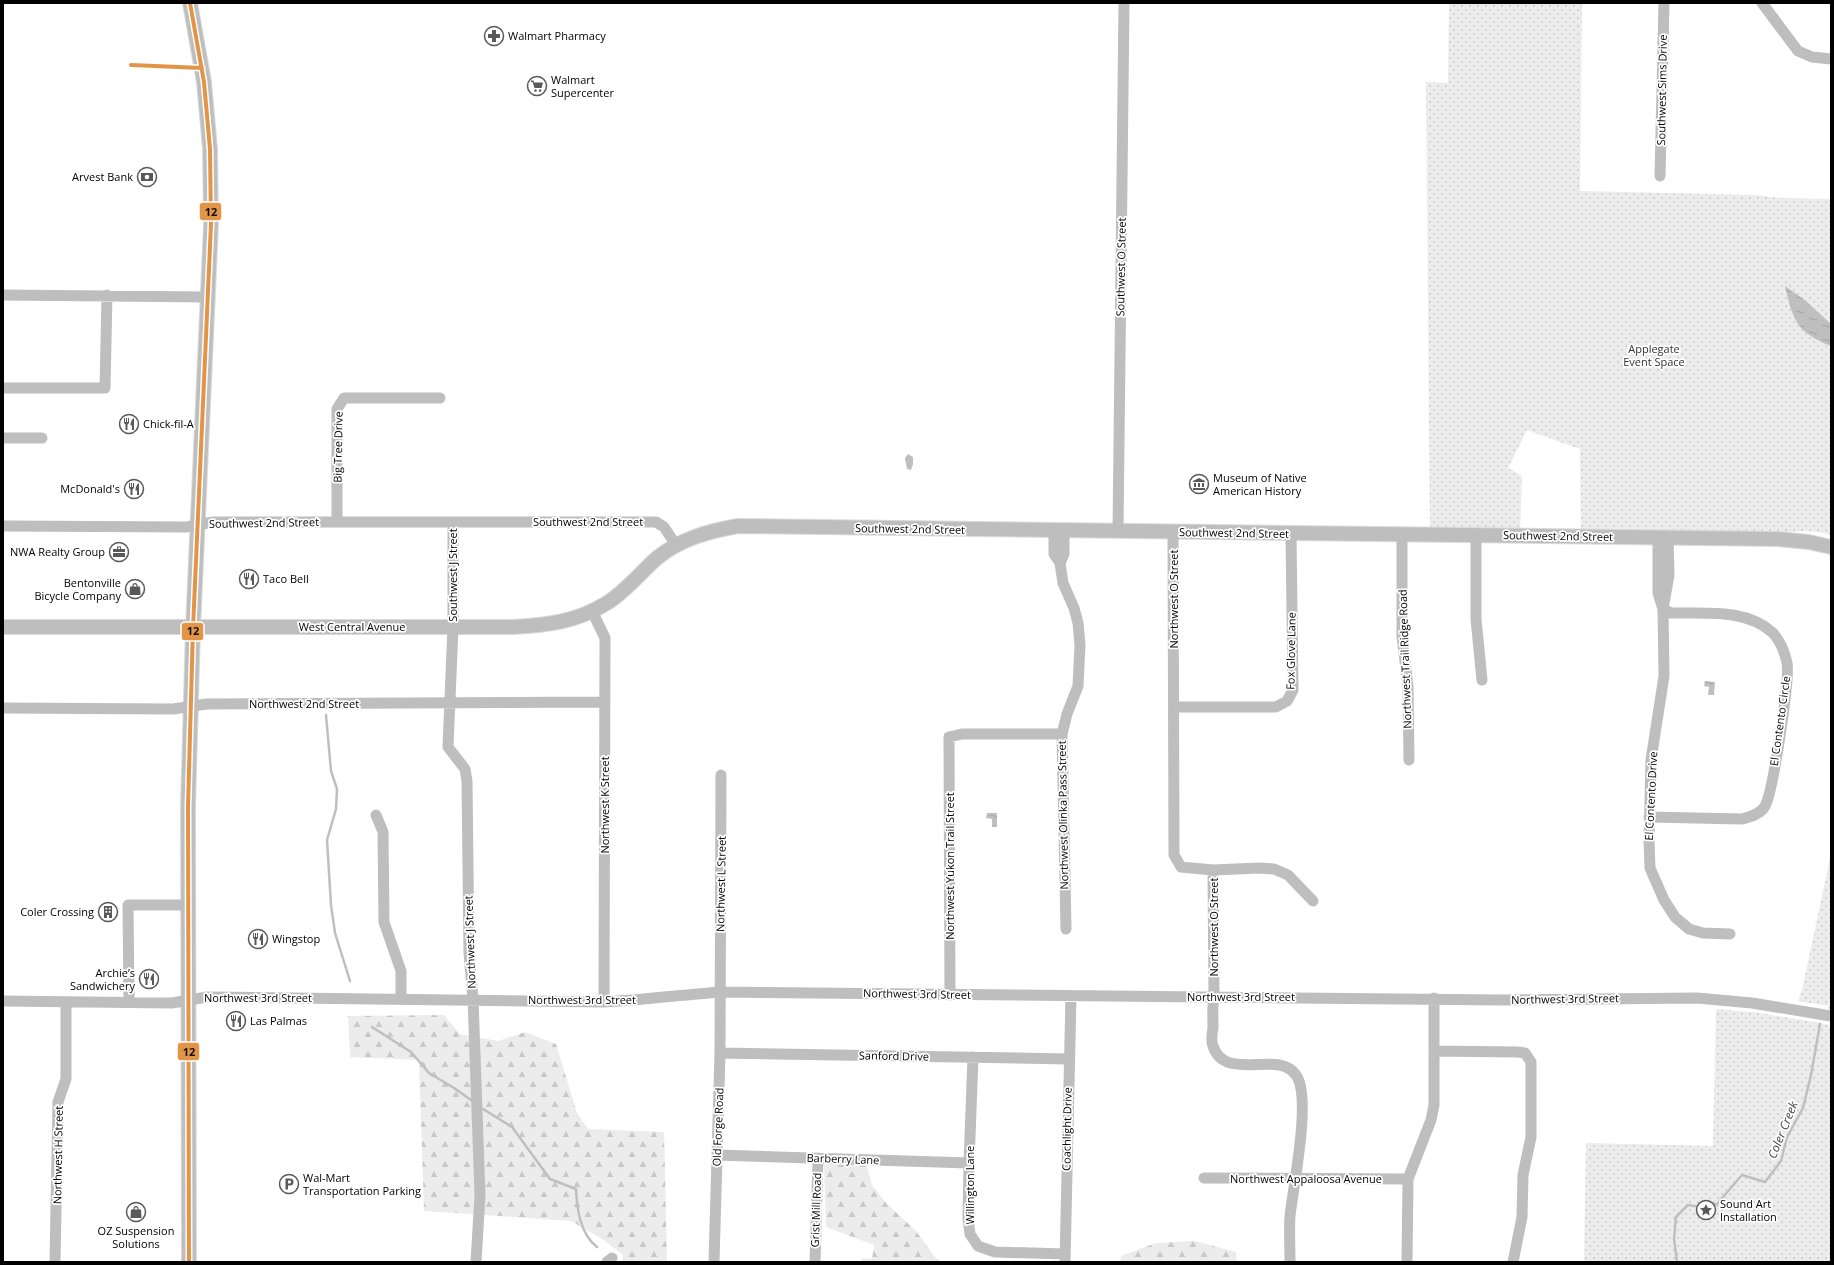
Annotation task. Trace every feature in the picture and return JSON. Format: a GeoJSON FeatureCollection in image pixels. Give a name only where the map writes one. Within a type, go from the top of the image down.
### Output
{"type":"FeatureCollection","features":[{"type":"Feature","properties":{"kind":"main road"},"geometry":{"type":"LineString","coordinates":[[189,1262],[188,807],[193,628],[211,224],[210,149],[202,68],[190,3]]}},
{"type":"Feature","properties":{"kind":"main road","name":"Southwest 2nd Street"},"geometry":{"type":"LineString","coordinates":[[676,545],[693,537],[715,530],[738,526],[1777,539],[1809,542],[1831,547]]}},
{"type":"Feature","properties":{"kind":"main road","name":"West Central Avenue"},"geometry":{"type":"LineString","coordinates":[[3,627],[513,627],[550,625],[571,620],[592,611],[607,602],[624,589],[658,558],[676,545]]}},
{"type":"Feature","properties":{"kind":"street","name":"Southwest O Street"},"geometry":{"type":"LineString","coordinates":[[1118,531],[1124,3]]}},
{"type":"Feature","properties":{"kind":"street","name":"Southwest Sims Drive"},"geometry":{"type":"LineString","coordinates":[[1660,176],[1664,3]]}},
{"type":"Feature","properties":{"kind":"street"},"geometry":{"type":"LineString","coordinates":[[1762,3],[1798,51],[1812,57],[1831,58]]}},
{"type":"Feature","properties":{"kind":"street"},"geometry":{"type":"LineString","coordinates":[[3,295],[208,297]]}},
{"type":"Feature","properties":{"kind":"street"},"geometry":{"type":"LineString","coordinates":[[3,388],[105,388],[107,295]]}},
{"type":"Feature","properties":{"kind":"street","name":"Big Tree Drive"},"geometry":{"type":"LineString","coordinates":[[337,522],[337,408],[344,398],[440,398]]}},
{"type":"Feature","properties":{"kind":"street"},"geometry":{"type":"LineString","coordinates":[[3,438],[42,438]]}},
{"type":"Feature","properties":{"kind":"street","name":"Southwest 2nd Street"},"geometry":{"type":"LineString","coordinates":[[3,526],[186,527],[213,522],[656,522],[664,527],[676,545]]}},
{"type":"Feature","properties":{"kind":"street","name":"Southwest J Street"},"geometry":{"type":"LineString","coordinates":[[453,522],[453,627]]}},
{"type":"Feature","properties":{"kind":"street","name":"Northwest Olinka Pass Street"},"geometry":{"type":"LineString","coordinates":[[1059,531],[1054,554],[1060,563],[1063,584],[1074,608],[1080,645],[1078,686],[1067,714],[1062,734],[1066,929]]}},
{"type":"Feature","properties":{"kind":"street","name":"Northwest O Street"},"geometry":{"type":"LineString","coordinates":[[1173,532],[1175,707],[1174,855],[1181,867],[1213,870],[1214,997],[1212,1045],[1218,1055],[1229,1064],[1282,1065],[1296,1074],[1302,1087],[1301,1131],[1298,1165],[1290,1218],[1290,1262]]}},
{"type":"Feature","properties":{"kind":"street","name":"Fox Glove Lane"},"geometry":{"type":"LineString","coordinates":[[1175,707],[1276,707],[1287,701],[1293,690],[1292,533]]}},
{"type":"Feature","properties":{"kind":"street","name":"Northwest Trail Ridge Road"},"geometry":{"type":"LineString","coordinates":[[1402,534],[1402,636],[1408,687],[1408,760]]}},
{"type":"Feature","properties":{"kind":"street"},"geometry":{"type":"LineString","coordinates":[[1476,535],[1476,619],[1482,680]]}},
{"type":"Feature","properties":{"kind":"street","name":"El Contento Drive"},"geometry":{"type":"LineString","coordinates":[[1663,537],[1658,593],[1663,609],[1664,676],[1651,760],[1649,817],[1650,868],[1664,900],[1675,917],[1689,929],[1703,934],[1730,934]]}},
{"type":"Feature","properties":{"kind":"street","name":"El Contento Circle"},"geometry":{"type":"LineString","coordinates":[[1649,817],[1742,819],[1754,816],[1765,808],[1770,794],[1787,686],[1787,664],[1782,646],[1773,633],[1756,622],[1736,615],[1671,613],[1663,609]]}},
{"type":"Feature","properties":{"kind":"street","name":"Northwest K Street"},"geometry":{"type":"LineString","coordinates":[[592,611],[605,638],[604,1002]]}},
{"type":"Feature","properties":{"kind":"street","name":"Northwest J Street"},"geometry":{"type":"LineString","coordinates":[[453,627],[448,747],[465,769],[467,781],[469,953],[473,1000],[480,1195],[476,1262]]}},
{"type":"Feature","properties":{"kind":"street","name":"Northwest 2nd Street"},"geometry":{"type":"LineString","coordinates":[[3,708],[173,709],[207,704],[450,704],[605,702]]}},
{"type":"Feature","properties":{"kind":"street","name":"Northwest Yukon Trail Street"},"geometry":{"type":"LineString","coordinates":[[950,995],[949,737],[962,734],[1062,734]]}},
{"type":"Feature","properties":{"kind":"street","name":"Northwest L Street"},"geometry":{"type":"LineString","coordinates":[[720,992],[722,896],[721,775]]}},
{"type":"Feature","properties":{"kind":"street"},"geometry":{"type":"LineString","coordinates":[[376,815],[383,832],[384,922],[401,971],[401,999]]}},
{"type":"Feature","properties":{"kind":"street"},"geometry":{"type":"LineString","coordinates":[[1213,870],[1259,868],[1274,869],[1288,875],[1313,901]]}},
{"type":"Feature","properties":{"kind":"street"},"geometry":{"type":"LineString","coordinates":[[129,1002],[128,905],[188,905]]}},
{"type":"Feature","properties":{"kind":"street","name":"Northwest 3rd Street"},"geometry":{"type":"LineString","coordinates":[[3,1001],[172,1003],[204,997],[604,1002],[720,992],[1434,998],[1500,1000],[1697,998],[1752,1002],[1831,1016]]}},
{"type":"Feature","properties":{"kind":"street","name":"Old Forge Road"},"geometry":{"type":"LineString","coordinates":[[714,1262],[720,1053],[720,992]]}},
{"type":"Feature","properties":{"kind":"street","name":"Coachlight Drive"},"geometry":{"type":"LineString","coordinates":[[1065,1258],[1071,996]]}},
{"type":"Feature","properties":{"kind":"street"},"geometry":{"type":"LineString","coordinates":[[1408,1262],[1408,1179],[1431,1120],[1434,1105],[1434,998]]}},
{"type":"Feature","properties":{"kind":"street","name":"Northwest H Street"},"geometry":{"type":"LineString","coordinates":[[55,1262],[58,1102],[66,1079],[66,1002]]}},
{"type":"Feature","properties":{"kind":"street"},"geometry":{"type":"LineString","coordinates":[[1434,1051],[1525,1053],[1532,1062],[1531,1137],[1524,1175],[1522,1217],[1514,1262]]}},
{"type":"Feature","properties":{"kind":"street","name":"Sanford Drive"},"geometry":{"type":"LineString","coordinates":[[720,1053],[1069,1059]]}},
{"type":"Feature","properties":{"kind":"street","name":"Willington Lane"},"geometry":{"type":"LineString","coordinates":[[973,1057],[968,1218],[970,1234],[978,1246],[995,1252],[1065,1258]]}},
{"type":"Feature","properties":{"kind":"street","name":"Barberry Lane"},"geometry":{"type":"LineString","coordinates":[[717,1155],[969,1163]]}},
{"type":"Feature","properties":{"kind":"street","name":"Grist Mill Road"},"geometry":{"type":"LineString","coordinates":[[815,1262],[818,1158]]}},
{"type":"Feature","properties":{"kind":"street","name":"Northwest Appaloosa Avenue"},"geometry":{"type":"LineString","coordinates":[[1204,1178],[1408,1179]]}},
{"type":"Feature","properties":{"kind":"green space","name":"Applegate Event Space"},"geometry":{"type":"Polygon","coordinates":[[[1449,3],[1582,3],[1580,191],[1754,195],[1781,198],[1831,199],[1831,535],[1810,531],[1743,537],[1662,536],[1581,532],[1580,449],[1527,430],[1508,468],[1522,476],[1520,532],[1430,531],[1426,82],[1448,83],[1449,3]]]}},
{"type":"Feature","properties":{"kind":"green space"},"geometry":{"type":"Polygon","coordinates":[[[1831,854],[1831,1001],[1828,1006],[1798,1001],[1802,990],[1831,854]]]}},
{"type":"Feature","properties":{"kind":"green space"},"geometry":{"type":"Polygon","coordinates":[[[1716,1009],[1760,1013],[1831,1025],[1831,1262],[1584,1262],[1586,1143],[1713,1146],[1716,1009]]]}},
{"type":"Feature","properties":{"kind":"green space"},"geometry":{"type":"Polygon","coordinates":[[[444,1015],[460,1034],[498,1041],[525,1032],[556,1044],[577,1113],[588,1129],[664,1132],[667,1262],[622,1262],[623,1255],[602,1239],[571,1221],[424,1211],[419,1060],[350,1057],[348,1016],[444,1015]]]}},
{"type":"Feature","properties":{"kind":"green space"},"geometry":{"type":"Polygon","coordinates":[[[824,1164],[867,1166],[872,1185],[886,1203],[916,1231],[934,1256],[941,1262],[862,1262],[862,1258],[872,1259],[874,1245],[826,1227],[824,1164]]]}},
{"type":"Feature","properties":{"kind":"green space"},"geometry":{"type":"Polygon","coordinates":[[[1195,1241],[1236,1252],[1237,1262],[1120,1262],[1121,1256],[1156,1243],[1195,1241]]]}},
{"type":"Feature","properties":{"kind":"water"},"geometry":{"type":"Polygon","coordinates":[[[1785,286],[1806,301],[1831,324],[1831,346],[1810,336],[1798,324],[1791,308],[1785,286]]]}},
{"type":"Feature","properties":{"kind":"water"},"geometry":{"type":"Polygon","coordinates":[[[908,454],[913,457],[911,470],[907,469],[905,458],[908,454]]]}},
{"type":"Feature","properties":{"kind":"water"},"geometry":{"type":"Polygon","coordinates":[[[1705,681],[1715,682],[1714,695],[1708,695],[1709,687],[1704,686],[1705,681]]]}},
{"type":"Feature","properties":{"kind":"water"},"geometry":{"type":"Polygon","coordinates":[[[987,813],[997,813],[997,827],[992,827],[992,819],[986,818],[987,813]]]}},
{"type":"Feature","properties":{"kind":"waterway"},"geometry":{"type":"LineString","coordinates":[[326,715],[331,771],[337,789],[336,809],[327,840],[331,905],[335,933],[350,981]]}},
{"type":"Feature","properties":{"kind":"waterway","name":"Coler Creek"},"geometry":{"type":"LineString","coordinates":[[1677,1262],[1674,1239],[1676,1217],[1688,1205],[1700,1207],[1717,1204],[1742,1175],[1765,1182],[1781,1161],[1787,1137],[1803,1108],[1811,1075],[1820,1024]]}},
{"type":"Feature","properties":{"kind":"waterway"},"geometry":{"type":"LineString","coordinates":[[372,1027],[411,1052],[429,1073],[471,1100]]}},
{"type":"Feature","properties":{"kind":"waterway"},"geometry":{"type":"LineString","coordinates":[[483,1109],[512,1127],[550,1179],[576,1189],[580,1221],[591,1242],[597,1247]]}},
{"type":"Feature","properties":{"kind":"transit line","name":"12"},"geometry":{"type":"LineString","coordinates":[[189,1262],[188,807],[193,628],[211,224],[210,149],[204,82],[190,3]]}},
{"type":"Feature","properties":{"kind":"transit line","name":"12"},"geometry":{"type":"LineString","coordinates":[[131,65],[202,68]]}},
{"type":"Feature","properties":{"kind":"place","name":"Walmart Pharmacy"},"geometry":{"type":"Point","coordinates":[494,36]}},
{"type":"Feature","properties":{"kind":"place","name":"Walmart Supercenter"},"geometry":{"type":"Point","coordinates":[537,86]}},
{"type":"Feature","properties":{"kind":"place","name":"Arvest Bank"},"geometry":{"type":"Point","coordinates":[147,177]}},
{"type":"Feature","properties":{"kind":"place","name":"Chick-fil-A"},"geometry":{"type":"Point","coordinates":[129,424]}},
{"type":"Feature","properties":{"kind":"place","name":"Museum of Native American History"},"geometry":{"type":"Point","coordinates":[1199,484]}},
{"type":"Feature","properties":{"kind":"place","name":"McDonald's"},"geometry":{"type":"Point","coordinates":[134,489]}},
{"type":"Feature","properties":{"kind":"place","name":"NWA Realty Group"},"geometry":{"type":"Point","coordinates":[119,552]}},
{"type":"Feature","properties":{"kind":"place","name":"Taco Bell"},"geometry":{"type":"Point","coordinates":[249,579]}},
{"type":"Feature","properties":{"kind":"place","name":"Bentonville Bicycle Company"},"geometry":{"type":"Point","coordinates":[135,589]}},
{"type":"Feature","properties":{"kind":"place","name":"Coler Crossing"},"geometry":{"type":"Point","coordinates":[108,912]}},
{"type":"Feature","properties":{"kind":"place","name":"Wingstop"},"geometry":{"type":"Point","coordinates":[258,939]}},
{"type":"Feature","properties":{"kind":"place","name":"Archie’s Sandwichery"},"geometry":{"type":"Point","coordinates":[149,979]}},
{"type":"Feature","properties":{"kind":"place","name":"Las Palmas"},"geometry":{"type":"Point","coordinates":[236,1021]}},
{"type":"Feature","properties":{"kind":"place","name":"Wal-Mart Transportation Parking"},"geometry":{"type":"Point","coordinates":[289,1184]}},
{"type":"Feature","properties":{"kind":"place","name":"Sound Art Installation"},"geometry":{"type":"Point","coordinates":[1706,1210]}},
{"type":"Feature","properties":{"kind":"place","name":"OZ Suspension Solutions"},"geometry":{"type":"Point","coordinates":[136,1212]}}]}
